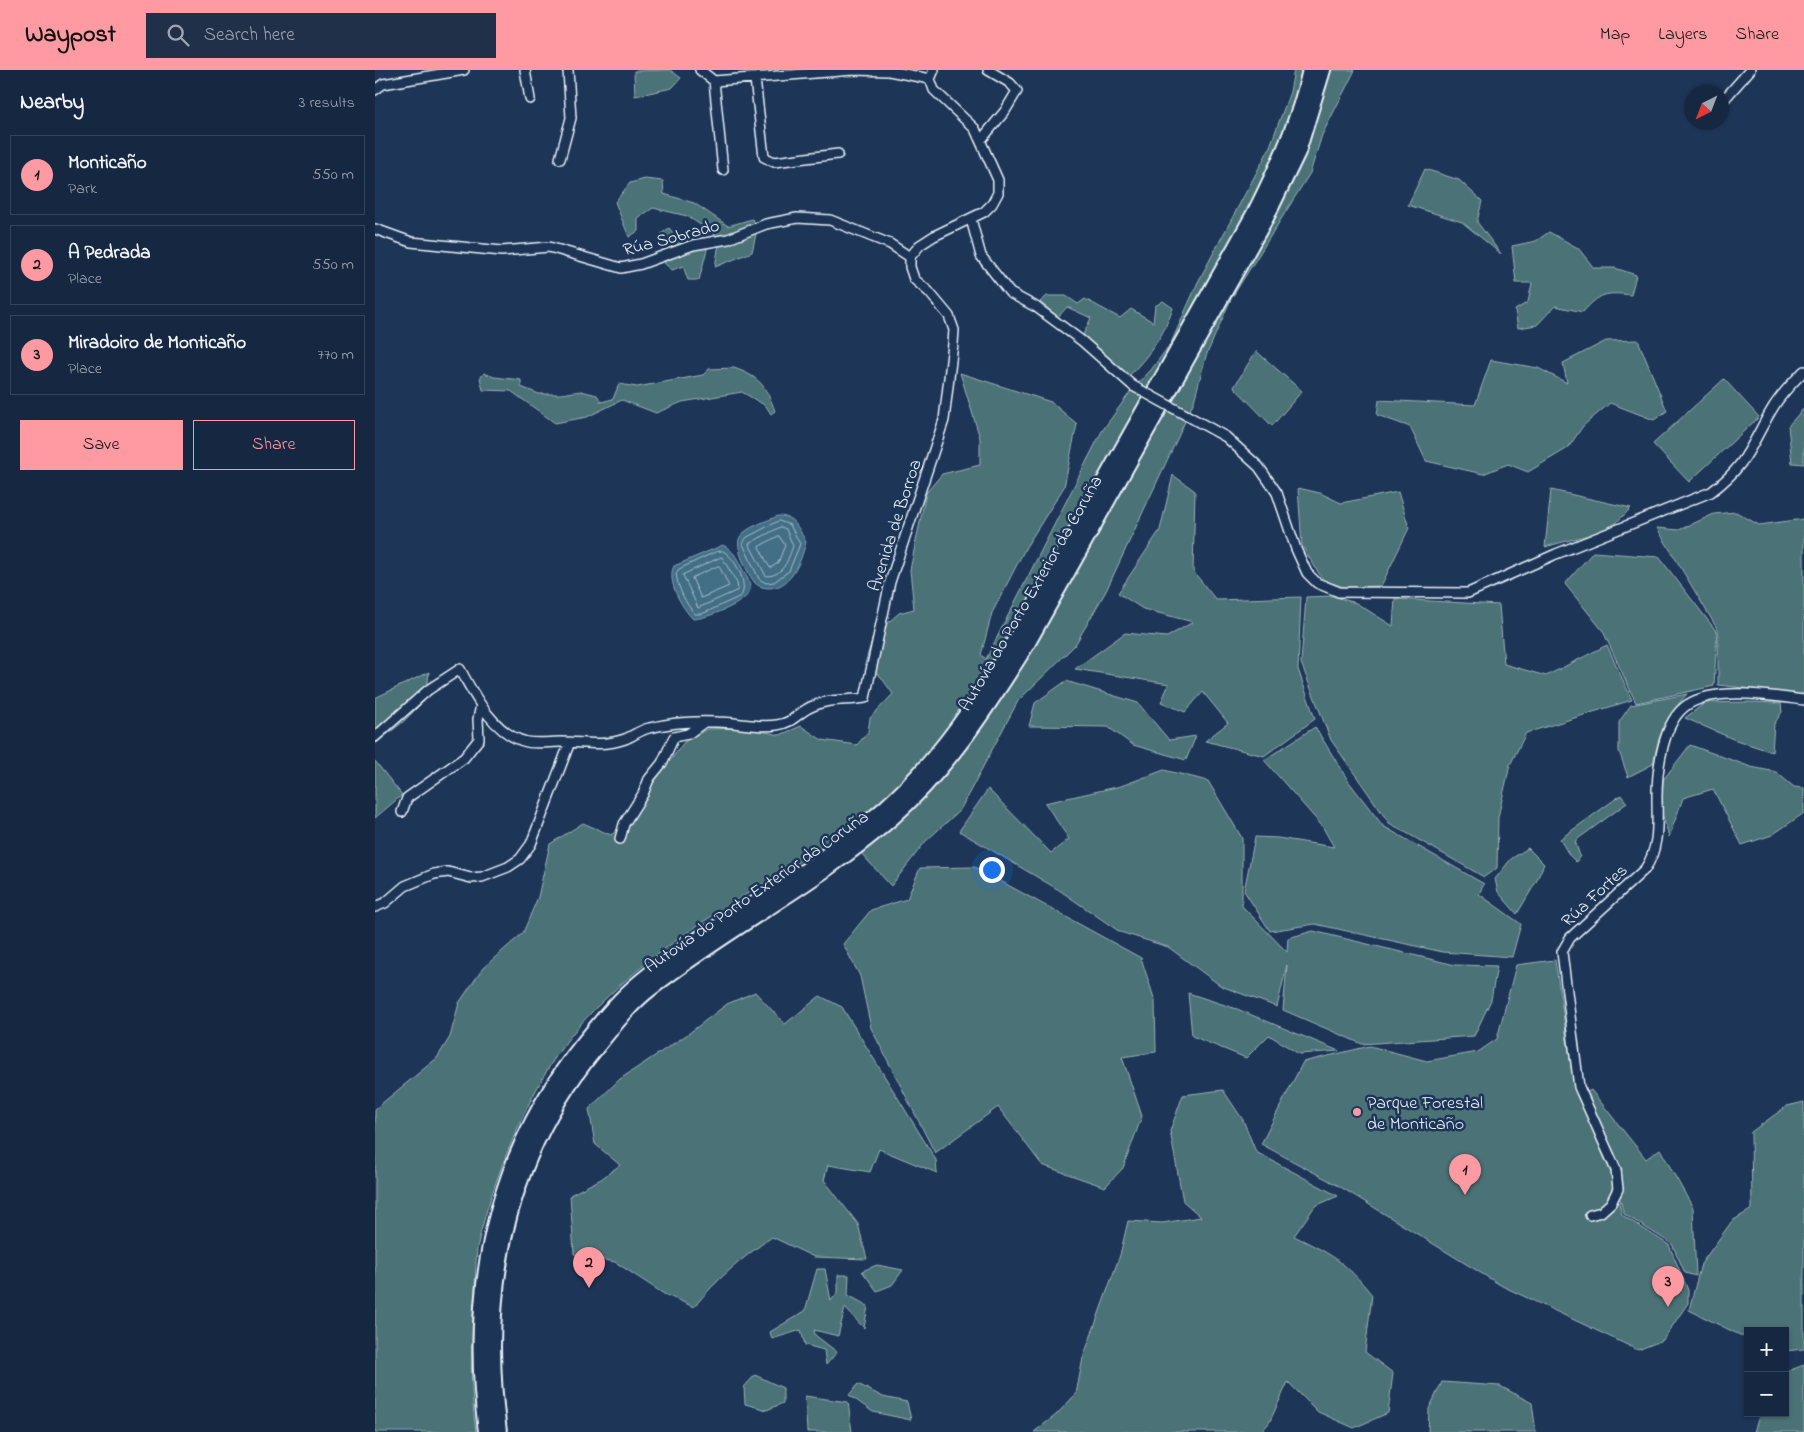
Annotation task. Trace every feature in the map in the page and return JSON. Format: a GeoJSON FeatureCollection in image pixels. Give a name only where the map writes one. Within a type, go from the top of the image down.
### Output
{"type":"FeatureCollection","features":[{"type":"Feature","properties":{"kind":"highway","name":"Autovía do Porto Exterior da Coruña"},"geometry":{"type":"LineString","coordinates":[[486,1432],[480,1383],[482,1290],[493,1230],[508,1176],[536,1113],[573,1057],[613,1008],[640,982],[689,944],[778,889],[840,845],[887,806],[944,745],[974,706],[1015,640],[1255,212],[1287,148],[1300,111],[1310,70]]}},
{"type":"Feature","properties":{"kind":"highway","name":"Autovía do Porto Exterior da Coruña"},"geometry":{"type":"LineString","coordinates":[[499,1432],[492,1382],[494,1291],[504,1233],[523,1172],[546,1118],[583,1064],[621,1016],[648,991],[696,954],[785,899],[854,849],[901,808],[953,753],[984,713],[1025,646],[1266,218],[1298,152],[1323,70]]}},
{"type":"Feature","properties":{"kind":"street"},"geometry":{"type":"LineString","coordinates":[[375,90],[383,84],[464,70]]}},
{"type":"Feature","properties":{"kind":"street"},"geometry":{"type":"LineString","coordinates":[[525,70],[530,99]]}},
{"type":"Feature","properties":{"kind":"street"},"geometry":{"type":"LineString","coordinates":[[560,159],[571,118],[567,70]]}},
{"type":"Feature","properties":{"kind":"street"},"geometry":{"type":"LineString","coordinates":[[700,70],[714,81],[853,70],[889,71],[930,79]]}},
{"type":"Feature","properties":{"kind":"street"},"geometry":{"type":"LineString","coordinates":[[910,257],[920,245],[934,236],[971,219],[993,204],[998,193],[998,180],[981,140],[975,129],[934,90],[930,79],[933,70]]}},
{"type":"Feature","properties":{"kind":"street"},"geometry":{"type":"LineString","coordinates":[[981,140],[1005,111],[1017,91],[1010,83],[988,70]]}},
{"type":"Feature","properties":{"kind":"street"},"geometry":{"type":"LineString","coordinates":[[1729,94],[1750,70]]}},
{"type":"Feature","properties":{"kind":"street"},"geometry":{"type":"LineString","coordinates":[[755,79],[764,157],[774,162],[838,154]]}},
{"type":"Feature","properties":{"kind":"street"},"geometry":{"type":"LineString","coordinates":[[714,81],[723,170]]}},
{"type":"Feature","properties":{"kind":"street","name":"Rúa Sobrado"},"geometry":{"type":"LineString","coordinates":[[375,229],[411,242],[420,243],[502,251],[549,247],[621,268],[641,264],[693,245],[728,239],[766,224],[797,218],[830,220],[890,244],[910,257]]}},
{"type":"Feature","properties":{"kind":"street"},"geometry":{"type":"LineString","coordinates":[[971,219],[981,256],[1010,293],[1035,307],[1082,341],[1133,386],[1226,437],[1259,466],[1277,493],[1296,549],[1307,574],[1317,583],[1339,592],[1468,593],[1556,554],[1711,492],[1723,483],[1748,455],[1776,402],[1804,371]]}},
{"type":"Feature","properties":{"kind":"street","name":"Avenida de Borroa"},"geometry":{"type":"LineString","coordinates":[[375,737],[427,690],[460,669],[481,705],[508,733],[527,742],[570,742],[600,745],[625,739],[648,728],[704,722],[761,726],[779,725],[794,720],[811,706],[834,699],[849,701],[865,698],[890,582],[945,420],[953,344],[954,330],[949,316],[929,292],[914,279],[910,267],[910,257]]}},
{"type":"Feature","properties":{"kind":"street","name":"Rúa Fortes"},"geometry":{"type":"LineString","coordinates":[[1590,1215],[1601,1212],[1611,1203],[1618,1189],[1616,1170],[1579,1087],[1562,952],[1570,938],[1645,869],[1653,858],[1657,827],[1657,793],[1665,736],[1674,720],[1687,705],[1719,695],[1761,695],[1804,700]]}},
{"type":"Feature","properties":{"kind":"street"},"geometry":{"type":"LineString","coordinates":[[402,812],[407,798],[464,758],[479,739],[478,719],[481,705]]}},
{"type":"Feature","properties":{"kind":"street"},"geometry":{"type":"LineString","coordinates":[[620,839],[624,824],[649,779],[662,763],[674,737],[689,734],[704,722]]}},
{"type":"Feature","properties":{"kind":"street"},"geometry":{"type":"LineString","coordinates":[[375,906],[385,903],[405,886],[434,874],[448,872],[471,878],[482,877],[508,867],[520,859],[531,844],[570,742]]}},
{"type":"Feature","properties":{"kind":"green space"},"geometry":{"type":"Polygon","coordinates":[[[670,70],[681,78],[672,88],[635,96],[634,71],[670,70]]]}},
{"type":"Feature","properties":{"kind":"green space"},"geometry":{"type":"Polygon","coordinates":[[[1294,70],[1355,70],[1322,135],[1310,173],[1231,299],[1206,356],[1194,401],[1178,437],[1106,591],[1075,645],[1018,701],[960,810],[925,842],[891,886],[860,852],[849,827],[677,940],[617,988],[572,1034],[536,1090],[512,1141],[492,1195],[478,1244],[472,1344],[472,1397],[476,1432],[375,1432],[375,1109],[437,1058],[450,1037],[459,1003],[483,968],[523,933],[538,897],[550,844],[583,823],[611,835],[637,813],[654,782],[684,742],[707,729],[747,728],[780,735],[801,726],[822,740],[857,745],[868,732],[870,718],[893,694],[881,677],[865,664],[873,636],[899,613],[914,609],[910,570],[926,493],[942,474],[980,465],[980,438],[960,373],[1051,402],[1077,424],[1064,487],[1026,547],[992,613],[981,655],[986,659],[1102,431],[1131,391],[1151,370],[1171,343],[1198,282],[1269,149],[1290,92],[1294,70]]]}},
{"type":"Feature","properties":{"kind":"green space"},"geometry":{"type":"Polygon","coordinates":[[[1425,169],[1459,180],[1482,201],[1477,222],[1501,254],[1462,222],[1408,205],[1425,169]]]}},
{"type":"Feature","properties":{"kind":"green space"},"geometry":{"type":"Polygon","coordinates":[[[645,179],[663,181],[664,194],[694,203],[728,226],[752,219],[758,225],[752,252],[715,267],[720,238],[687,216],[653,208],[638,218],[638,231],[629,237],[615,202],[630,183],[645,179]]]}},
{"type":"Feature","properties":{"kind":"green space"},"geometry":{"type":"Polygon","coordinates":[[[669,228],[680,241],[710,238],[699,280],[688,280],[683,266],[672,270],[664,263],[673,244],[661,234],[669,228]]]}},
{"type":"Feature","properties":{"kind":"green space"},"geometry":{"type":"Polygon","coordinates":[[[1549,232],[1578,248],[1594,268],[1615,268],[1636,275],[1631,295],[1604,295],[1594,301],[1583,312],[1555,306],[1537,325],[1518,328],[1515,310],[1528,302],[1532,283],[1516,283],[1512,246],[1536,241],[1549,232]]]}},
{"type":"Feature","properties":{"kind":"green space"},"geometry":{"type":"Polygon","coordinates":[[[1047,296],[1066,296],[1078,304],[1085,299],[1120,318],[1131,309],[1153,322],[1155,306],[1163,301],[1173,308],[1155,345],[1129,376],[1083,335],[1091,318],[1067,307],[1058,317],[1040,302],[1047,296]]]}},
{"type":"Feature","properties":{"kind":"green space"},"geometry":{"type":"Polygon","coordinates":[[[1638,340],[1667,411],[1654,420],[1610,403],[1583,426],[1568,448],[1528,472],[1508,464],[1483,474],[1426,461],[1410,427],[1377,415],[1379,400],[1475,405],[1491,360],[1538,368],[1567,383],[1563,363],[1606,341],[1638,340]]]}},
{"type":"Feature","properties":{"kind":"green space"},"geometry":{"type":"Polygon","coordinates":[[[1256,351],[1302,391],[1272,426],[1234,387],[1256,351]]]}},
{"type":"Feature","properties":{"kind":"green space"},"geometry":{"type":"Polygon","coordinates":[[[734,368],[750,375],[761,384],[775,411],[771,414],[766,406],[742,392],[682,402],[656,413],[622,400],[587,417],[555,423],[511,391],[483,390],[480,378],[484,373],[494,377],[521,380],[521,387],[539,394],[561,394],[581,391],[597,395],[601,402],[613,399],[619,384],[637,387],[703,375],[709,369],[734,368]]]}},
{"type":"Feature","properties":{"kind":"green space"},"geometry":{"type":"Polygon","coordinates":[[[1724,379],[1759,417],[1689,482],[1653,444],[1724,379]]]}},
{"type":"Feature","properties":{"kind":"green space"},"geometry":{"type":"Polygon","coordinates":[[[1804,408],[1804,464],[1792,463],[1788,426],[1804,408]]]}},
{"type":"Feature","properties":{"kind":"green space"},"geometry":{"type":"Polygon","coordinates":[[[1173,475],[1195,491],[1193,571],[1216,600],[1301,597],[1298,669],[1315,719],[1264,756],[1205,741],[1228,723],[1203,692],[1185,712],[1161,702],[1169,684],[1075,669],[1125,633],[1167,637],[1193,622],[1143,609],[1118,593],[1160,530],[1173,475]]]}},
{"type":"Feature","properties":{"kind":"green space"},"geometry":{"type":"Polygon","coordinates":[[[1298,488],[1320,493],[1341,503],[1398,492],[1409,528],[1381,586],[1344,587],[1323,580],[1302,546],[1298,488]]]}},
{"type":"Feature","properties":{"kind":"green space"},"geometry":{"type":"Polygon","coordinates":[[[1551,490],[1631,508],[1610,529],[1545,547],[1551,490]]]}},
{"type":"Feature","properties":{"kind":"green space"},"geometry":{"type":"Polygon","coordinates":[[[1736,512],[1759,525],[1804,519],[1804,695],[1718,685],[1718,630],[1657,528],[1679,530],[1714,514],[1736,512]]]}},
{"type":"Feature","properties":{"kind":"green space"},"geometry":{"type":"Polygon","coordinates":[[[1593,552],[1659,557],[1717,632],[1714,686],[1636,703],[1603,631],[1565,584],[1593,552]]]}},
{"type":"Feature","properties":{"kind":"green space"},"geometry":{"type":"Polygon","coordinates":[[[1332,596],[1356,603],[1393,626],[1395,599],[1499,605],[1504,664],[1546,676],[1607,645],[1632,700],[1526,733],[1510,765],[1498,817],[1497,868],[1484,877],[1389,823],[1331,740],[1301,663],[1306,597],[1332,596]]]}},
{"type":"Feature","properties":{"kind":"green space"},"geometry":{"type":"Polygon","coordinates":[[[429,672],[426,699],[403,722],[375,744],[375,698],[429,672]]]}},
{"type":"Feature","properties":{"kind":"green space"},"geometry":{"type":"Polygon","coordinates":[[[1066,681],[1138,703],[1169,740],[1196,736],[1186,760],[1133,745],[1108,727],[1029,726],[1035,703],[1066,681]]]}},
{"type":"Feature","properties":{"kind":"green space"},"geometry":{"type":"Polygon","coordinates":[[[1687,694],[1664,726],[1653,764],[1628,777],[1619,751],[1619,722],[1631,705],[1687,694]]]}},
{"type":"Feature","properties":{"kind":"green space"},"geometry":{"type":"Polygon","coordinates":[[[1705,703],[1781,703],[1782,712],[1774,724],[1772,752],[1733,739],[1685,718],[1705,703]]]}},
{"type":"Feature","properties":{"kind":"green space"},"geometry":{"type":"Polygon","coordinates":[[[1315,727],[1349,782],[1383,826],[1484,884],[1479,894],[1521,924],[1512,957],[1443,952],[1315,924],[1270,931],[1244,891],[1255,837],[1278,838],[1334,847],[1322,826],[1264,760],[1315,727]]]}},
{"type":"Feature","properties":{"kind":"green space"},"geometry":{"type":"Polygon","coordinates":[[[1690,745],[1751,767],[1776,772],[1794,787],[1804,788],[1804,813],[1772,835],[1742,845],[1713,789],[1683,798],[1669,837],[1662,813],[1663,780],[1690,745]]]}},
{"type":"Feature","properties":{"kind":"green space"},"geometry":{"type":"Polygon","coordinates":[[[375,761],[402,795],[375,818],[375,761]]]}},
{"type":"Feature","properties":{"kind":"green space"},"geometry":{"type":"Polygon","coordinates":[[[1164,770],[1208,781],[1242,838],[1242,906],[1287,952],[1288,938],[1313,931],[1455,965],[1497,966],[1491,1000],[1474,1036],[1362,1044],[1283,1010],[1287,965],[1277,1007],[1221,986],[1168,947],[1120,932],[1059,890],[959,831],[988,789],[1051,853],[1069,839],[1045,803],[1121,786],[1164,770]]]}},
{"type":"Feature","properties":{"kind":"green space"},"geometry":{"type":"Polygon","coordinates":[[[1621,795],[1627,803],[1575,841],[1580,856],[1576,862],[1569,855],[1560,839],[1621,795]]]}},
{"type":"Feature","properties":{"kind":"green space"},"geometry":{"type":"Polygon","coordinates":[[[1528,848],[1544,864],[1536,882],[1517,914],[1498,892],[1495,879],[1511,859],[1528,848]]]}},
{"type":"Feature","properties":{"kind":"green space"},"geometry":{"type":"Polygon","coordinates":[[[975,867],[1141,958],[1155,1001],[1156,1052],[1122,1057],[1142,1116],[1123,1168],[1105,1187],[1042,1165],[998,1107],[935,1153],[871,1028],[860,976],[843,944],[871,910],[907,899],[920,868],[975,867]]]}},
{"type":"Feature","properties":{"kind":"green space"},"geometry":{"type":"Polygon","coordinates":[[[1555,960],[1574,1086],[1613,1178],[1622,1215],[1669,1245],[1688,1290],[1688,1303],[1663,1340],[1638,1350],[1502,1286],[1339,1186],[1261,1144],[1303,1062],[1370,1046],[1427,1061],[1478,1052],[1497,1039],[1516,965],[1555,960]]]}},
{"type":"Feature","properties":{"kind":"green space"},"geometry":{"type":"Polygon","coordinates":[[[755,992],[785,1024],[820,996],[842,1007],[936,1160],[937,1173],[879,1149],[870,1172],[828,1165],[824,1180],[858,1224],[867,1259],[814,1257],[772,1237],[731,1269],[694,1307],[664,1294],[615,1262],[574,1254],[570,1195],[601,1179],[620,1165],[595,1144],[589,1109],[620,1079],[688,1034],[727,1004],[755,992]]]}},
{"type":"Feature","properties":{"kind":"green space"},"geometry":{"type":"Polygon","coordinates":[[[1188,993],[1237,1009],[1339,1051],[1299,1054],[1269,1035],[1246,1058],[1192,1036],[1188,993]]]}},
{"type":"Feature","properties":{"kind":"green space"},"geometry":{"type":"Polygon","coordinates":[[[1223,1090],[1243,1120],[1256,1152],[1338,1196],[1315,1206],[1294,1236],[1318,1248],[1345,1266],[1372,1295],[1365,1352],[1393,1373],[1388,1413],[1354,1428],[1318,1412],[1288,1382],[1269,1423],[1261,1432],[1034,1432],[1056,1415],[1076,1394],[1083,1358],[1120,1255],[1128,1221],[1162,1223],[1201,1217],[1183,1201],[1170,1131],[1183,1095],[1223,1090]]]}},
{"type":"Feature","properties":{"kind":"green space"},"geometry":{"type":"Polygon","coordinates":[[[1591,1090],[1646,1159],[1660,1149],[1693,1208],[1696,1276],[1685,1273],[1672,1244],[1624,1214],[1619,1196],[1622,1169],[1584,1094],[1591,1090]]]}},
{"type":"Feature","properties":{"kind":"green space"},"geometry":{"type":"Polygon","coordinates":[[[1804,1102],[1804,1349],[1789,1351],[1789,1327],[1744,1327],[1744,1337],[1689,1310],[1701,1264],[1732,1221],[1752,1209],[1751,1132],[1787,1106],[1804,1102]]]}},
{"type":"Feature","properties":{"kind":"green space"},"geometry":{"type":"Polygon","coordinates":[[[877,1265],[903,1270],[892,1285],[877,1291],[862,1271],[877,1265]]]}},
{"type":"Feature","properties":{"kind":"green space"},"geometry":{"type":"Polygon","coordinates":[[[817,1269],[825,1269],[831,1301],[838,1292],[838,1275],[849,1275],[848,1295],[868,1306],[864,1328],[845,1308],[838,1336],[814,1330],[815,1335],[837,1352],[826,1365],[824,1350],[805,1345],[801,1330],[772,1339],[770,1332],[805,1311],[817,1269]]]}},
{"type":"Feature","properties":{"kind":"green space"},"geometry":{"type":"Polygon","coordinates":[[[1804,1365],[1804,1432],[1754,1432],[1759,1417],[1789,1417],[1789,1371],[1804,1365]]]}},
{"type":"Feature","properties":{"kind":"green space"},"geometry":{"type":"Polygon","coordinates":[[[755,1375],[783,1388],[783,1403],[767,1410],[745,1404],[744,1387],[755,1375]]]}},
{"type":"Feature","properties":{"kind":"green space"},"geometry":{"type":"Polygon","coordinates":[[[1442,1382],[1500,1386],[1532,1403],[1536,1432],[1428,1432],[1429,1409],[1442,1382]]]}},
{"type":"Feature","properties":{"kind":"green space"},"geometry":{"type":"Polygon","coordinates":[[[858,1384],[883,1397],[907,1402],[911,1420],[873,1412],[849,1395],[858,1384]]]}},
{"type":"Feature","properties":{"kind":"green space"},"geometry":{"type":"Polygon","coordinates":[[[805,1396],[848,1402],[852,1432],[807,1432],[805,1396]]]}},
{"type":"Feature","properties":{"kind":"water"},"geometry":{"type":"Polygon","coordinates":[[[778,516],[792,521],[806,542],[798,565],[790,578],[778,587],[770,588],[755,583],[749,574],[740,553],[739,541],[740,537],[747,530],[778,516]]]}},
{"type":"Feature","properties":{"kind":"water"},"geometry":{"type":"Polygon","coordinates":[[[723,545],[733,552],[737,558],[748,579],[750,590],[742,600],[734,605],[716,613],[693,619],[676,594],[672,579],[674,566],[723,545]]]}},
{"type":"Feature","properties":{"kind":"place","name":"Parque Forestal de Monticaño"},"geometry":{"type":"Point","coordinates":[1357,1112]}},
{"type":"Feature","properties":{"kind":"place","name":"Monticaño"},"geometry":{"type":"Point","coordinates":[1465,1195]}},
{"type":"Feature","properties":{"kind":"place","name":"A Pedrada"},"geometry":{"type":"Point","coordinates":[589,1288]}},
{"type":"Feature","properties":{"kind":"place","name":"Miradoiro de Monticaño"},"geometry":{"type":"Point","coordinates":[1668,1307]}}]}
